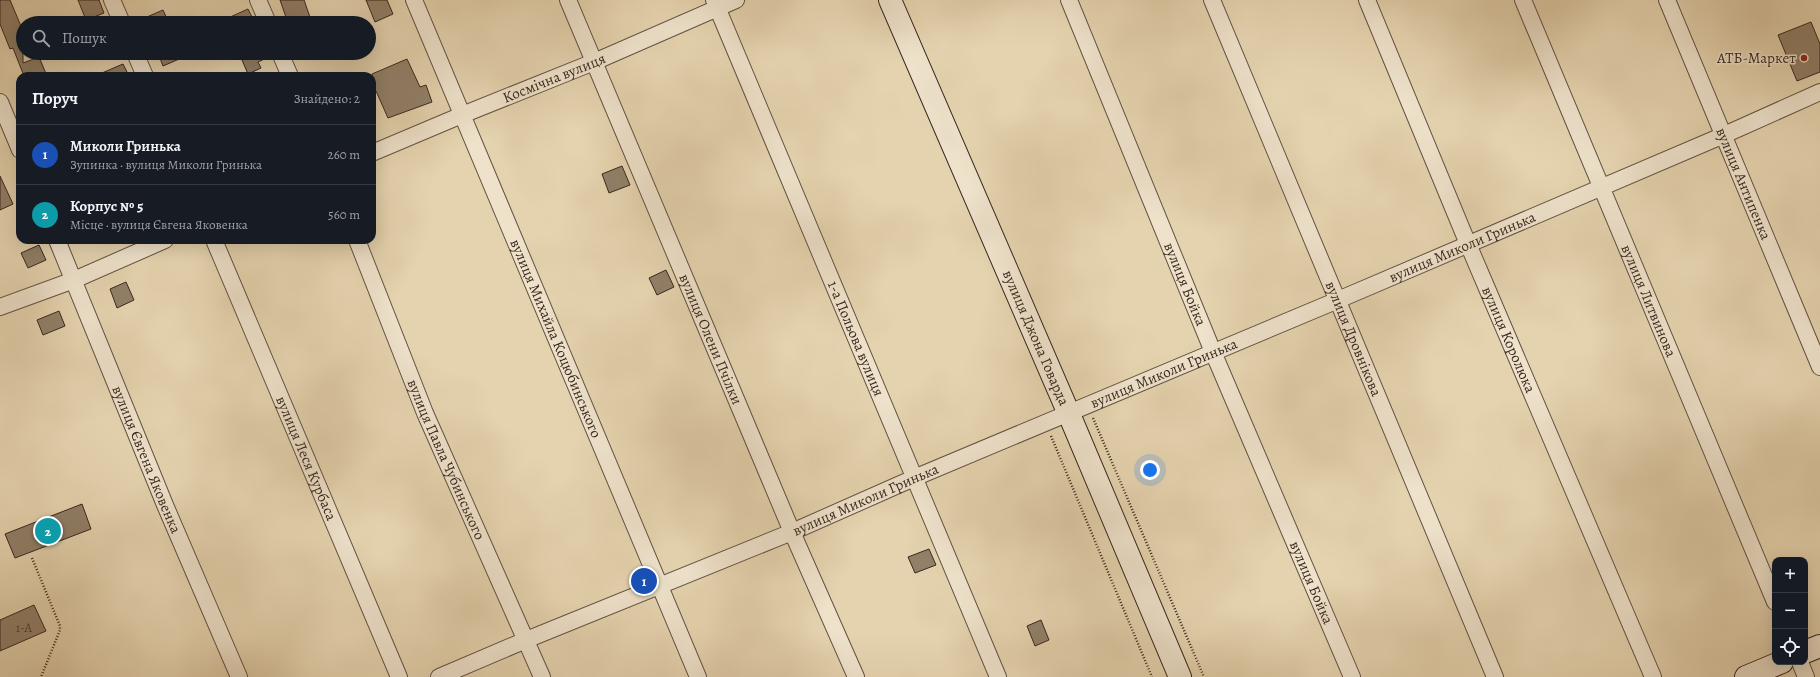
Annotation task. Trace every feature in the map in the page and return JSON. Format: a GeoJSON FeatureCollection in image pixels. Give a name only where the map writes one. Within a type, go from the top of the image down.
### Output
{"type":"FeatureCollection","features":[{"type":"Feature","properties":{"kind":"street"},"geometry":{"type":"LineString","coordinates":[[112,0],[119,16]]}},
{"type":"Feature","properties":{"kind":"street"},"geometry":{"type":"LineString","coordinates":[[258,0],[265,16]]}},
{"type":"Feature","properties":{"kind":"street","name":"вулиця Михайла Коцюбинського"},"geometry":{"type":"LineString","coordinates":[[414,0],[698,677]]}},
{"type":"Feature","properties":{"kind":"street","name":"вулиця Олени Пчілки"},"geometry":{"type":"LineString","coordinates":[[568,0],[792,532],[856,677]]}},
{"type":"Feature","properties":{"kind":"street","name":"Космічна вулиця"},"geometry":{"type":"LineString","coordinates":[[376,152],[462,115],[594,62],[716,4],[736,0]]}},
{"type":"Feature","properties":{"kind":"street","name":"вулиця Джона Говарда"},"geometry":{"type":"LineString","coordinates":[[890,0],[1078,410],[1180,677]]}},
{"type":"Feature","properties":{"kind":"street","name":"вулиця Бойка"},"geometry":{"type":"LineString","coordinates":[[1068,0],[1213,352],[1352,677]]}},
{"type":"Feature","properties":{"kind":"street","name":"вулиця Дровнікова"},"geometry":{"type":"LineString","coordinates":[[1212,0],[1495,677]]}},
{"type":"Feature","properties":{"kind":"street","name":"вулиця Королюка"},"geometry":{"type":"LineString","coordinates":[[1367,0],[1468,244],[1653,677]]}},
{"type":"Feature","properties":{"kind":"street","name":"вулиця Литвинова"},"geometry":{"type":"LineString","coordinates":[[1523,0],[1772,595]]}},
{"type":"Feature","properties":{"kind":"street","name":"вулиця Антипенка"},"geometry":{"type":"LineString","coordinates":[[1667,0],[1820,367]]}},
{"type":"Feature","properties":{"kind":"street","name":"1-а Польова вулиця"},"geometry":{"type":"LineString","coordinates":[[716,4],[998,677]]}},
{"type":"Feature","properties":{"kind":"street"},"geometry":{"type":"LineString","coordinates":[[138,60],[143,72]]}},
{"type":"Feature","properties":{"kind":"street"},"geometry":{"type":"LineString","coordinates":[[283,60],[288,72]]}},
{"type":"Feature","properties":{"kind":"street","name":"вулиця Миколи Гринька"},"geometry":{"type":"LineString","coordinates":[[439,677],[792,532],[914,478],[1338,300],[1724,135],[1820,92]]}},
{"type":"Feature","properties":{"kind":"street"},"geometry":{"type":"LineString","coordinates":[[0,102],[16,140]]}},
{"type":"Feature","properties":{"kind":"street","name":"вулиця Євгена Яковенка"},"geometry":{"type":"LineString","coordinates":[[59,244],[165,505],[239,677]]}},
{"type":"Feature","properties":{"kind":"street"},"geometry":{"type":"LineString","coordinates":[[0,307],[74,280],[156,244]]}},
{"type":"Feature","properties":{"kind":"street","name":"вулиця Леся Курбаса"},"geometry":{"type":"LineString","coordinates":[[216,244],[399,677]]}},
{"type":"Feature","properties":{"kind":"street","name":"вулиця Павла Чубинського"},"geometry":{"type":"LineString","coordinates":[[359,244],[426,413],[542,677]]}},
{"type":"Feature","properties":{"kind":"street"},"geometry":{"type":"LineString","coordinates":[[1808,651],[1820,646]]}},
{"type":"Feature","properties":{"kind":"street"},"geometry":{"type":"LineString","coordinates":[[1746,677],[1775,665]]}},
{"type":"Feature","properties":{"kind":"street"},"geometry":{"type":"LineString","coordinates":[[1801,665],[1806,677]]}},
{"type":"Feature","properties":{"kind":"path"},"geometry":{"type":"LineString","coordinates":[[1078,410],[1204,677]]}},
{"type":"Feature","properties":{"kind":"path"},"geometry":{"type":"LineString","coordinates":[[1046,423],[1152,677]]}},
{"type":"Feature","properties":{"kind":"path"},"geometry":{"type":"LineString","coordinates":[[32,558],[60,626],[60,630],[41,677]]}},
{"type":"Feature","properties":{"kind":"building"},"geometry":{"type":"Polygon","coordinates":[[[0,0],[10,0],[17,16],[16,56],[13,48],[10,49],[0,24],[0,0]]]}},
{"type":"Feature","properties":{"kind":"building"},"geometry":{"type":"Polygon","coordinates":[[[78,0],[99,0],[104,13],[96,16],[84,16],[78,0]]]}},
{"type":"Feature","properties":{"kind":"building"},"geometry":{"type":"Polygon","coordinates":[[[280,0],[304,0],[310,16],[286,16],[280,0]]]}},
{"type":"Feature","properties":{"kind":"building"},"geometry":{"type":"Polygon","coordinates":[[[366,0],[387,0],[393,14],[376,22],[376,16],[373,16],[366,0]]]}},
{"type":"Feature","properties":{"kind":"building"},"geometry":{"type":"Polygon","coordinates":[[[248,9],[252,16],[232,16],[248,9]]]}},
{"type":"Feature","properties":{"kind":"building"},"geometry":{"type":"Polygon","coordinates":[[[163,10],[166,16],[149,16],[163,10]]]}},
{"type":"Feature","properties":{"kind":"building","name":"АТБ-Маркет"},"geometry":{"type":"Polygon","coordinates":[[[1811,22],[1820,44],[1820,72],[1797,81],[1778,35],[1811,22]]]}},
{"type":"Feature","properties":{"kind":"building"},"geometry":{"type":"Polygon","coordinates":[[[407,59],[420,87],[426,85],[432,102],[388,118],[376,91],[376,72],[407,59]]]}},
{"type":"Feature","properties":{"kind":"building"},"geometry":{"type":"Polygon","coordinates":[[[18,60],[23,60],[23,63],[31,60],[40,60],[45,72],[22,72],[18,60]]]}},
{"type":"Feature","properties":{"kind":"building"},"geometry":{"type":"Polygon","coordinates":[[[161,60],[177,60],[163,66],[161,60]]]}},
{"type":"Feature","properties":{"kind":"building"},"geometry":{"type":"Polygon","coordinates":[[[242,60],[262,60],[258,62],[261,68],[252,72],[247,72],[242,60]]]}},
{"type":"Feature","properties":{"kind":"building"},"geometry":{"type":"Polygon","coordinates":[[[123,64],[127,72],[104,72],[123,64]]]}},
{"type":"Feature","properties":{"kind":"building"},"geometry":{"type":"Polygon","coordinates":[[[622,166],[630,185],[609,193],[602,174],[622,166]]]}},
{"type":"Feature","properties":{"kind":"building"},"geometry":{"type":"Polygon","coordinates":[[[0,176],[13,204],[0,210],[0,176]]]}},
{"type":"Feature","properties":{"kind":"building"},"geometry":{"type":"Polygon","coordinates":[[[39,245],[46,260],[28,268],[21,253],[39,245]]]}},
{"type":"Feature","properties":{"kind":"building"},"geometry":{"type":"Polygon","coordinates":[[[666,270],[674,287],[657,295],[649,278],[666,270]]]}},
{"type":"Feature","properties":{"kind":"building"},"geometry":{"type":"Polygon","coordinates":[[[126,282],[134,300],[117,308],[110,289],[126,282]]]}},
{"type":"Feature","properties":{"kind":"building"},"geometry":{"type":"Polygon","coordinates":[[[59,311],[65,326],[43,335],[37,320],[59,311]]]}},
{"type":"Feature","properties":{"kind":"building"},"geometry":{"type":"Polygon","coordinates":[[[82,504],[91,529],[15,558],[5,534],[82,504]]]}},
{"type":"Feature","properties":{"kind":"building"},"geometry":{"type":"Polygon","coordinates":[[[929,549],[936,565],[915,573],[908,557],[929,549]]]}},
{"type":"Feature","properties":{"kind":"building"},"geometry":{"type":"Polygon","coordinates":[[[34,605],[46,631],[0,651],[0,620],[34,605]]]}},
{"type":"Feature","properties":{"kind":"building"},"geometry":{"type":"Polygon","coordinates":[[[1041,620],[1049,640],[1035,646],[1027,626],[1041,620]]]}},
{"type":"Feature","properties":{"kind":"place","name":"АТБ-Маркет"},"geometry":{"type":"Point","coordinates":[1804,58]}},
{"type":"Feature","properties":{"kind":"place","name":"Корпус № 5"},"geometry":{"type":"Point","coordinates":[48,531]}},
{"type":"Feature","properties":{"kind":"place","name":"Миколи Гринька"},"geometry":{"type":"Point","coordinates":[644,581]}}]}
